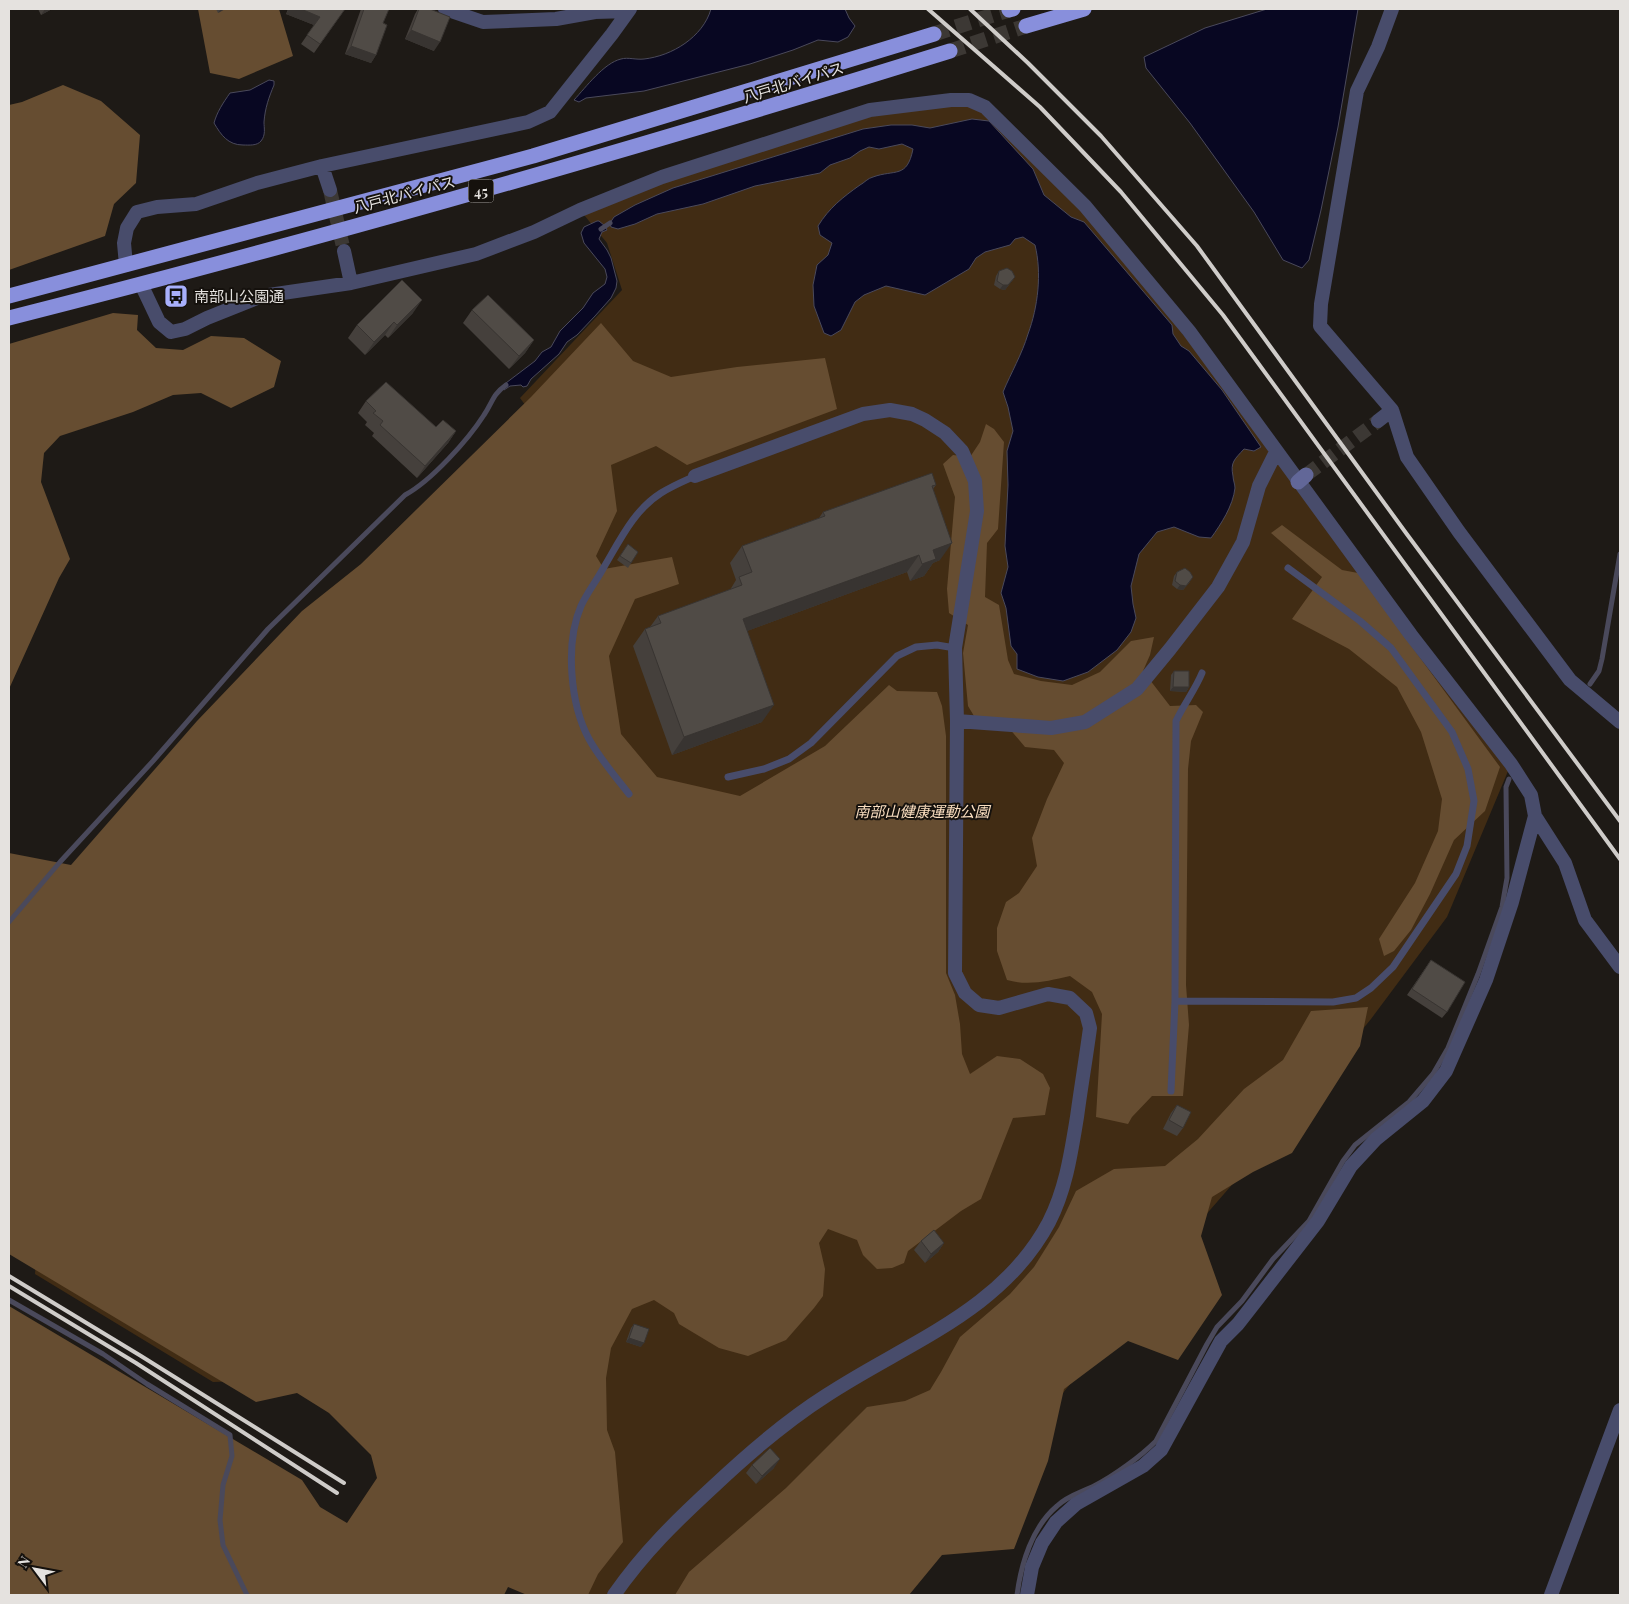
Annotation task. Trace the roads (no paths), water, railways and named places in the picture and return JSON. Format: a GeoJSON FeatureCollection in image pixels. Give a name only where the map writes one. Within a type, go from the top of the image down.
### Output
{"type":"FeatureCollection","features":[{"type":"Feature","properties":{"kind":"highway"},"geometry":{"type":"LineString","coordinates":[[1026,26],[1084,9]]}},
{"type":"Feature","properties":{"kind":"highway","name":"八戸北バイパス"},"geometry":{"type":"LineString","coordinates":[[9,296],[533,156],[934,34]]}},
{"type":"Feature","properties":{"kind":"highway","name":"八戸北バイパス"},"geometry":{"type":"LineString","coordinates":[[9,318],[141,284],[547,172],[737,117],[950,51]]}},
{"type":"Feature","properties":{"kind":"street"},"geometry":{"type":"LineString","coordinates":[[445,9],[483,22],[556,19],[595,12],[629,10]]}},
{"type":"Feature","properties":{"kind":"street"},"geometry":{"type":"LineString","coordinates":[[1392,9],[1378,47],[1357,90],[1321,304],[1320,326],[1392,410],[1407,457],[1459,532],[1570,680],[1620,722]]}},
{"type":"Feature","properties":{"kind":"street"},"geometry":{"type":"LineString","coordinates":[[126,265],[124,244],[127,228],[138,212],[157,207],[196,204],[258,183],[322,166],[528,122],[550,112],[629,10]]}},
{"type":"Feature","properties":{"kind":"street"},"geometry":{"type":"LineString","coordinates":[[141,284],[159,322],[171,332],[184,329],[262,296],[351,283],[476,254],[534,232],[580,210],[662,177],[870,110],[951,100],[969,100],[985,107],[1085,206],[1189,331],[1276,452],[1302,478],[1411,635],[1511,764],[1531,795],[1535,816],[1565,863],[1585,920],[1620,966]]}},
{"type":"Feature","properties":{"kind":"street"},"geometry":{"type":"LineString","coordinates":[[322,166],[330,190]]}},
{"type":"Feature","properties":{"kind":"street"},"geometry":{"type":"LineString","coordinates":[[344,251],[351,283]]}},
{"type":"Feature","properties":{"kind":"street"},"geometry":{"type":"LineString","coordinates":[[614,1595],[656,1542],[750,1452],[826,1395],[956,1320],[989,1296],[1011,1275],[1049,1223],[1061,1194],[1069,1167],[1090,1028],[1086,1013],[1070,998],[1048,994],[999,1008],[979,1005],[965,993],[955,973],[958,721],[956,648],[977,511],[975,480],[962,451],[945,433],[925,420],[912,414],[890,410],[863,414],[695,476]]}},
{"type":"Feature","properties":{"kind":"street"},"geometry":{"type":"LineString","coordinates":[[1378,421],[1392,410]]}},
{"type":"Feature","properties":{"kind":"street"},"geometry":{"type":"LineString","coordinates":[[958,721],[1051,728],[1085,722],[1137,689],[1218,587],[1243,542],[1259,486],[1276,452]]}},
{"type":"Feature","properties":{"kind":"street"},"geometry":{"type":"LineString","coordinates":[[1027,1595],[1032,1567],[1042,1543],[1056,1522],[1076,1504],[1143,1466],[1161,1450],[1222,1341],[1238,1324],[1318,1221],[1351,1166],[1376,1139],[1423,1101],[1446,1071],[1486,980],[1512,902],[1535,816]]}},
{"type":"Feature","properties":{"kind":"street"},"geometry":{"type":"LineString","coordinates":[[1551,1595],[1620,1410]]}},
{"type":"Feature","properties":{"kind":"lane"},"geometry":{"type":"LineString","coordinates":[[629,794],[605,765],[588,737],[577,706],[572,675],[574,627],[582,606],[626,528],[640,511],[661,493],[695,476]]}},
{"type":"Feature","properties":{"kind":"lane"},"geometry":{"type":"LineString","coordinates":[[1175,1001],[1333,1002],[1356,998],[1370,988],[1392,967],[1456,874],[1468,846],[1474,801],[1468,769],[1452,732],[1391,648],[1360,621],[1288,568]]}},
{"type":"Feature","properties":{"kind":"lane"},"geometry":{"type":"LineString","coordinates":[[728,777],[764,769],[789,759],[811,743],[897,656],[916,647],[937,645],[956,648]]}},
{"type":"Feature","properties":{"kind":"lane"},"geometry":{"type":"LineString","coordinates":[[1171,1090],[1175,1001],[1176,721],[1202,673]]}},
{"type":"Feature","properties":{"kind":"water"},"geometry":{"type":"Polygon","coordinates":[[[711,9],[845,9],[855,26],[848,37],[838,42],[818,40],[750,64],[644,91],[586,98],[579,102],[574,100],[596,76],[615,61],[624,58],[641,59],[655,57],[665,54],[685,43],[701,28],[711,9]]]}},
{"type":"Feature","properties":{"kind":"water"},"geometry":{"type":"Polygon","coordinates":[[[1267,9],[1358,9],[1338,127],[1321,210],[1309,260],[1302,268],[1283,260],[1254,212],[1190,123],[1146,68],[1144,57],[1205,28],[1267,9]]]}},
{"type":"Feature","properties":{"kind":"water"},"geometry":{"type":"Polygon","coordinates":[[[269,80],[274,81],[274,85],[265,112],[263,139],[253,145],[238,145],[229,141],[222,135],[214,123],[225,100],[230,93],[250,90],[269,80]]]}},
{"type":"Feature","properties":{"kind":"water"},"geometry":{"type":"Polygon","coordinates":[[[972,119],[989,121],[1033,169],[1044,195],[1071,217],[1084,222],[1172,325],[1173,334],[1181,346],[1189,351],[1222,390],[1261,447],[1254,451],[1244,449],[1234,461],[1232,471],[1235,488],[1234,495],[1229,508],[1211,538],[1199,537],[1174,527],[1157,532],[1139,554],[1131,586],[1136,618],[1131,632],[1117,650],[1088,672],[1063,681],[1038,677],[1017,669],[1017,654],[1011,646],[1006,608],[1001,593],[1008,567],[1005,546],[1008,485],[1007,451],[1013,431],[1003,392],[1023,349],[1034,313],[1038,290],[1038,267],[1035,245],[1023,237],[1015,239],[1010,245],[985,252],[976,258],[969,269],[925,295],[886,286],[864,295],[855,302],[841,330],[831,336],[824,333],[814,306],[813,285],[817,265],[828,255],[832,243],[820,235],[818,226],[837,203],[868,179],[904,169],[913,149],[902,144],[879,149],[869,147],[850,158],[830,165],[820,173],[755,186],[703,204],[657,214],[618,229],[611,227],[610,223],[614,217],[635,205],[673,188],[863,129],[891,125],[912,125],[930,128],[972,119]]]}},
{"type":"Feature","properties":{"kind":"water"},"geometry":{"type":"Polygon","coordinates":[[[597,221],[605,226],[607,230],[602,232],[599,239],[611,258],[617,281],[611,298],[577,335],[567,342],[559,354],[531,379],[527,386],[510,386],[504,390],[502,386],[535,361],[542,352],[551,347],[560,331],[583,308],[593,293],[605,284],[607,277],[605,269],[584,243],[581,233],[584,227],[597,221]]]}},
{"type":"Feature","properties":{"kind":"waterway"},"geometry":{"type":"LineString","coordinates":[[601,229],[610,223]]}},
{"type":"Feature","properties":{"kind":"waterway"},"geometry":{"type":"LineString","coordinates":[[9,922],[60,862],[153,761],[268,629],[405,495],[426,480],[459,448],[477,425],[495,395],[506,385]]}},
{"type":"Feature","properties":{"kind":"waterway"},"geometry":{"type":"LineString","coordinates":[[1590,684],[1599,671],[1602,659],[1620,554]]}},
{"type":"Feature","properties":{"kind":"waterway"},"geometry":{"type":"LineString","coordinates":[[1017,1595],[1021,1571],[1029,1547],[1034,1535],[1048,1515],[1065,1500],[1102,1482],[1143,1453],[1156,1441],[1217,1327],[1242,1301],[1273,1259],[1309,1221],[1343,1161],[1355,1145],[1409,1102],[1433,1074],[1448,1048],[1478,974],[1502,907],[1507,878],[1506,787],[1509,779]]}},
{"type":"Feature","properties":{"kind":"waterway"},"geometry":{"type":"LineString","coordinates":[[9,1300],[103,1354],[147,1384],[230,1435],[232,1456],[223,1485],[220,1520],[223,1545],[247,1595]]}},
{"type":"Feature","properties":{"kind":"tunnel"},"geometry":{"type":"LineString","coordinates":[[934,34],[1009,10]]}},
{"type":"Feature","properties":{"kind":"tunnel"},"geometry":{"type":"LineString","coordinates":[[950,51],[1026,26]]}},
{"type":"Feature","properties":{"kind":"tunnel"},"geometry":{"type":"LineString","coordinates":[[330,190],[344,251]]}},
{"type":"Feature","properties":{"kind":"tunnel"},"geometry":{"type":"LineString","coordinates":[[1306,475],[1378,421]]}},
{"type":"Feature","properties":{"kind":"railway"},"geometry":{"type":"LineString","coordinates":[[928,9],[1040,107],[1121,192],[1223,315],[1620,859]]}},
{"type":"Feature","properties":{"kind":"railway"},"geometry":{"type":"LineString","coordinates":[[970,9],[1028,63],[1101,136],[1197,246],[1406,533],[1620,821]]}},
{"type":"Feature","properties":{"kind":"railway"},"geometry":{"type":"LineString","coordinates":[[9,1276],[344,1483]]}},
{"type":"Feature","properties":{"kind":"railway"},"geometry":{"type":"LineString","coordinates":[[9,1286],[136,1363],[337,1493]]}},
{"type":"Feature","properties":{"kind":"place","name":"南部山公園通"},"geometry":{"type":"Point","coordinates":[176,296]}},
{"type":"Feature","properties":{"kind":"park label","name":"南部山健康運動公園"},"geometry":{"type":"Point","coordinates":[922,811]}}]}
